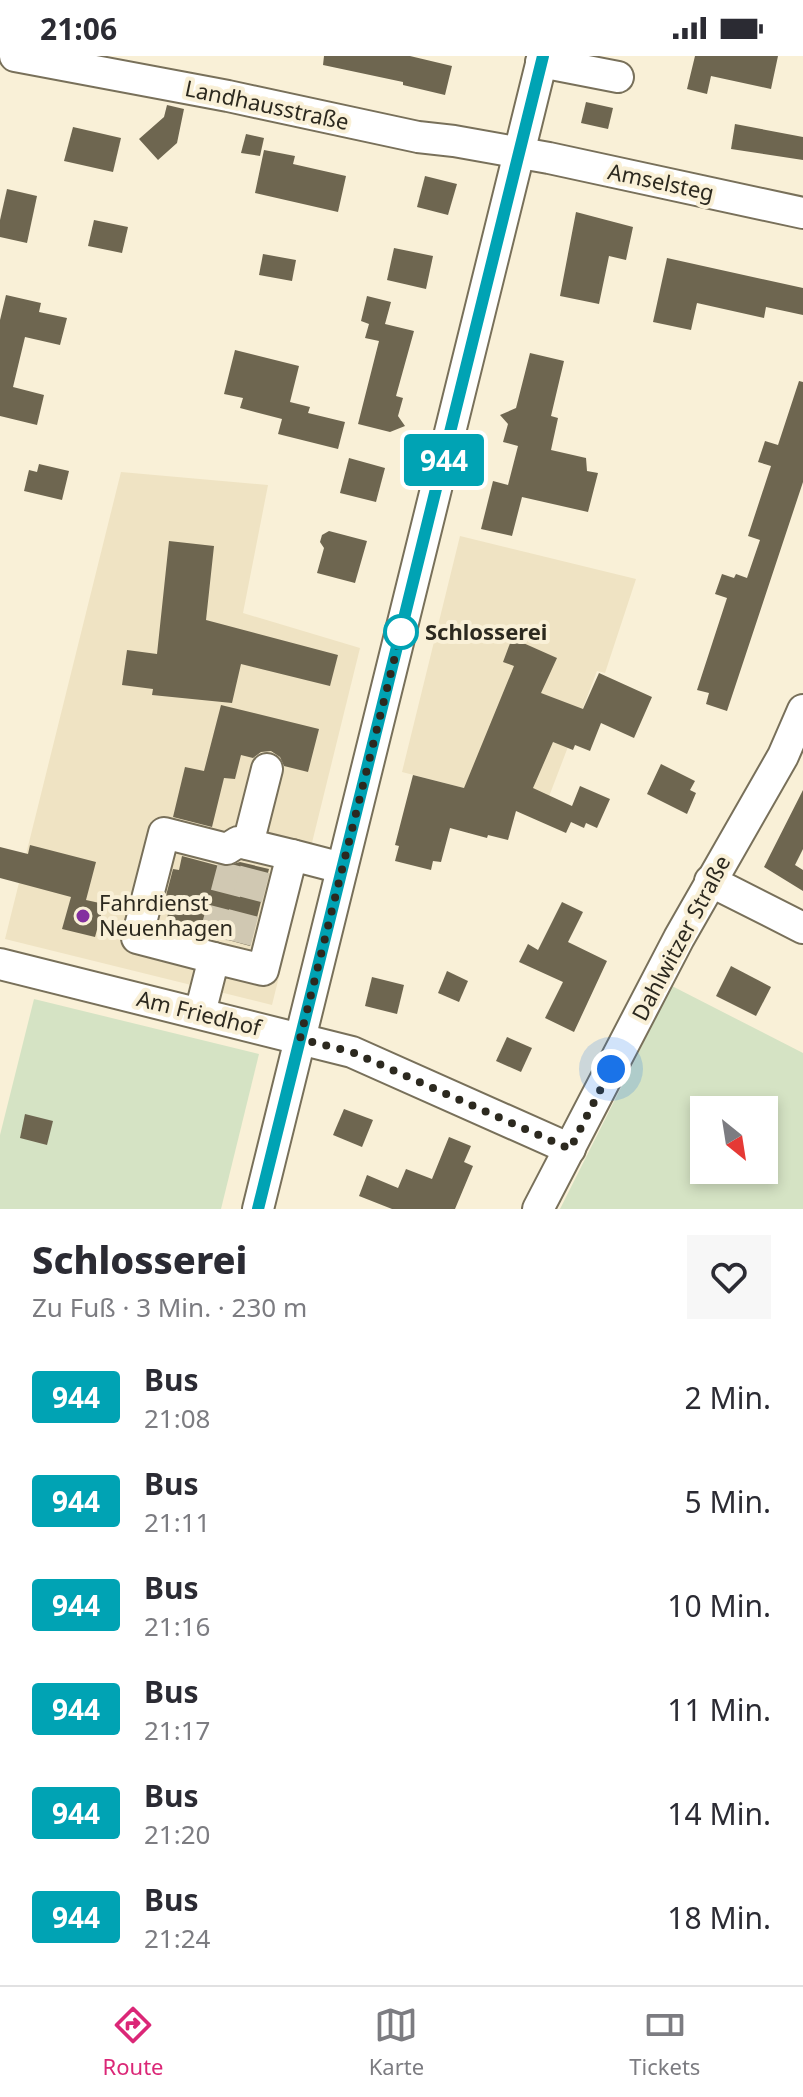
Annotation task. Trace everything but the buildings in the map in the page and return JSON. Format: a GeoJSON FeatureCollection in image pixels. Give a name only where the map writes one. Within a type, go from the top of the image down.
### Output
{"type":"FeatureCollection","features":[{"type":"Feature","properties":{"kind":"street","name":"Landhausstraße"},"geometry":{"type":"LineString","coordinates":[[15,56],[228,96],[418,137],[519,153]]}},
{"type":"Feature","properties":{"kind":"street"},"geometry":{"type":"LineString","coordinates":[[258,1209],[542,59],[618,77]]}},
{"type":"Feature","properties":{"kind":"street","name":"Amselsteg"},"geometry":{"type":"LineString","coordinates":[[519,153],[803,213]]}},
{"type":"Feature","properties":{"kind":"street","name":"Dahlwitzer Straße"},"geometry":{"type":"LineString","coordinates":[[538,1209],[710,881],[783,756],[803,710]]}},
{"type":"Feature","properties":{"kind":"street"},"geometry":{"type":"LineString","coordinates":[[247,852],[267,769]]}},
{"type":"Feature","properties":{"kind":"street"},"geometry":{"type":"LineString","coordinates":[[292,855],[263,970],[221,951],[137,938],[164,833],[227,849],[292,855],[342,868]]}},
{"type":"Feature","properties":{"kind":"street"},"geometry":{"type":"LineString","coordinates":[[169,868],[177,836]]}},
{"type":"Feature","properties":{"kind":"street"},"geometry":{"type":"LineString","coordinates":[[710,881],[803,928]]}},
{"type":"Feature","properties":{"kind":"street"},"geometry":{"type":"LineString","coordinates":[[151,942],[160,906]]}},
{"type":"Feature","properties":{"kind":"street"},"geometry":{"type":"LineString","coordinates":[[200,1013],[221,951]]}},
{"type":"Feature","properties":{"kind":"street","name":"Am Friedhof"},"geometry":{"type":"LineString","coordinates":[[0,964],[352,1052],[570,1149]]}},
{"type":"Feature","properties":{"kind":"shaded area"},"geometry":{"type":"Polygon","coordinates":[[[121,472],[268,485],[243,613],[360,648],[272,1005],[5,939],[121,472]]]}},
{"type":"Feature","properties":{"kind":"shaded area"},"geometry":{"type":"Polygon","coordinates":[[[460,536],[636,579],[605,673],[597,671],[540,820],[464,788],[402,772],[460,536]]]}},
{"type":"Feature","properties":{"kind":"green space"},"geometry":{"type":"Polygon","coordinates":[[[672,986],[803,1053],[803,1209],[560,1209],[672,986]]]}},
{"type":"Feature","properties":{"kind":"green space"},"geometry":{"type":"Polygon","coordinates":[[[34,999],[259,1054],[221,1209],[0,1209],[0,1135],[34,999]]]}},
{"type":"Feature","properties":{"kind":"tunnel"},"geometry":{"type":"LineString","coordinates":[[214,937],[234,861]]}},
{"type":"Feature","properties":{"kind":"tunnel"},"geometry":{"type":"LineString","coordinates":[[236,942],[256,866]]}},
{"type":"Feature","properties":{"kind":"bus line","name":"944"},"geometry":{"type":"LineString","coordinates":[[258,1209],[543,56]]}},
{"type":"Feature","properties":{"kind":"place","name":"Schlosserei"},"geometry":{"type":"Point","coordinates":[401,632]}},
{"type":"Feature","properties":{"kind":"place","name":"Fahrdienst Neuenhagen"},"geometry":{"type":"Point","coordinates":[83,916]}},
{"type":"Feature","properties":{"kind":"route"},"geometry":{"type":"LineString","coordinates":[[401,632],[300,1039],[352,1052],[570,1149],[611,1069]]}}]}
